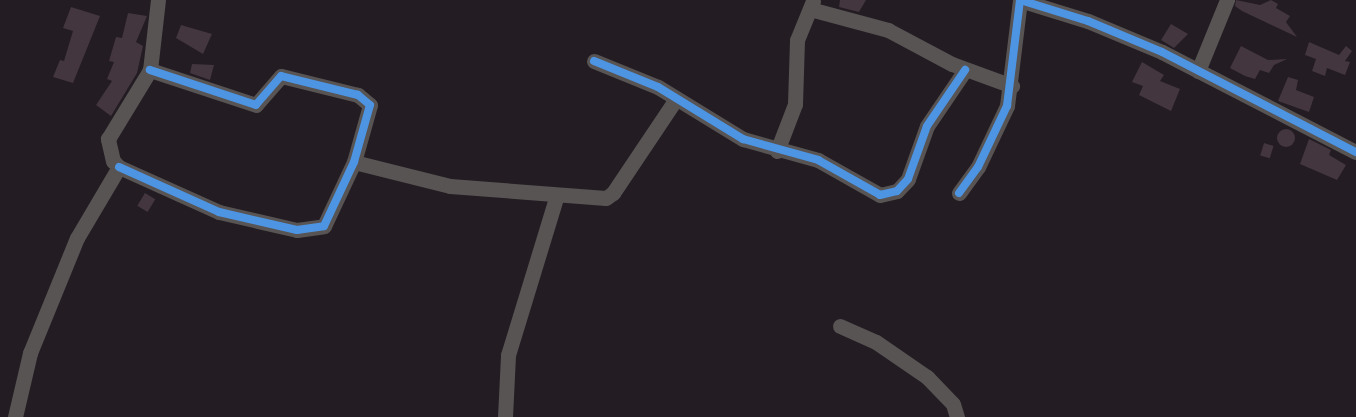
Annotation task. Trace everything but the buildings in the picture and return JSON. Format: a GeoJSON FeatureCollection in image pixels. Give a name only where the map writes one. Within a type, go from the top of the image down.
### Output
{"type":"FeatureCollection","features":[{"type":"Feature","properties":{"kind":"street"},"geometry":{"type":"LineString","coordinates":[[150,70],[256,105],[281,76],[358,95],[370,104],[354,162],[324,226],[297,230],[219,212],[119,167],[113,161],[108,140],[150,70],[158,0]]}},
{"type":"Feature","properties":{"kind":"street"},"geometry":{"type":"LineString","coordinates":[[959,193],[1001,122],[1012,86],[1020,0],[1088,21],[1198,71],[1356,152]]}},
{"type":"Feature","properties":{"kind":"street"},"geometry":{"type":"LineString","coordinates":[[1198,71],[1227,0]]}},
{"type":"Feature","properties":{"kind":"street"},"geometry":{"type":"LineString","coordinates":[[777,151],[795,104],[794,54],[812,5],[888,30],[965,70],[1012,86]]}},
{"type":"Feature","properties":{"kind":"street"},"geometry":{"type":"LineString","coordinates":[[594,61],[620,68],[737,136],[777,151],[818,160],[880,195],[897,191],[908,178],[926,126],[965,70]]}},
{"type":"Feature","properties":{"kind":"street"},"geometry":{"type":"LineString","coordinates":[[354,162],[450,186],[557,195],[610,196],[676,99]]}},
{"type":"Feature","properties":{"kind":"street"},"geometry":{"type":"LineString","coordinates":[[15,417],[30,353],[73,246],[119,167]]}},
{"type":"Feature","properties":{"kind":"street"},"geometry":{"type":"LineString","coordinates":[[505,417],[508,355],[557,195]]}},
{"type":"Feature","properties":{"kind":"street"},"geometry":{"type":"LineString","coordinates":[[840,326],[876,342],[927,376],[953,404],[957,417]]}},
{"type":"Feature","properties":{"kind":"cycle path"},"geometry":{"type":"LineString","coordinates":[[959,193],[978,167],[1007,106],[1020,0],[1088,21],[1162,52],[1356,152]]}},
{"type":"Feature","properties":{"kind":"cycle path"},"geometry":{"type":"LineString","coordinates":[[594,61],[658,87],[743,139],[818,160],[880,195],[897,191],[908,179],[927,126],[965,70]]}},
{"type":"Feature","properties":{"kind":"cycle path"},"geometry":{"type":"LineString","coordinates":[[119,167],[219,212],[297,230],[324,226],[354,162],[370,105],[358,95],[281,76],[256,105],[150,70]]}}]}
